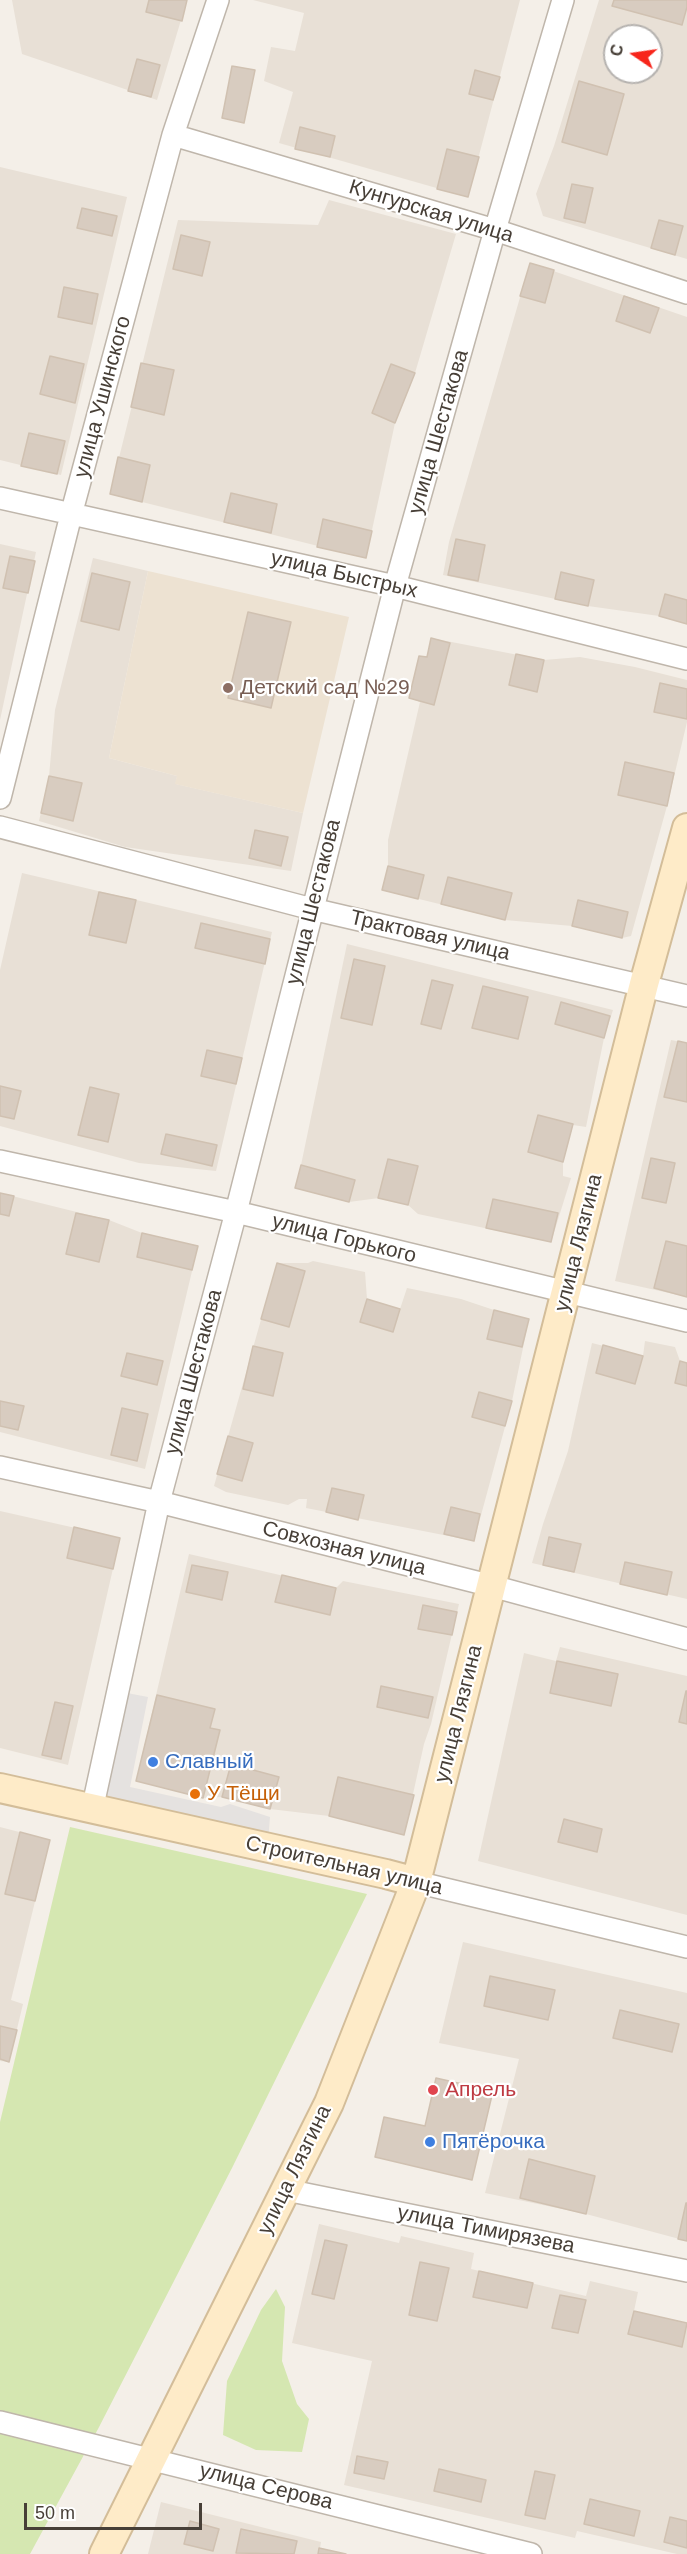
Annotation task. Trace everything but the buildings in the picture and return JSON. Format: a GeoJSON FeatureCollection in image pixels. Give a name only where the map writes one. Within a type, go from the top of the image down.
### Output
{"type":"FeatureCollection","features":[{"type":"Feature","properties":{"kind":"main road","name":"улица Лязгина"},"geometry":{"type":"LineString","coordinates":[[104,2554],[329,2103],[416,1882],[644,984],[687,828]]}},
{"type":"Feature","properties":{"kind":"main road","name":"Строительная улица"},"geometry":{"type":"LineString","coordinates":[[0,1788],[416,1882]]}},
{"type":"Feature","properties":{"kind":"street","name":"улица Ушинского"},"geometry":{"type":"LineString","coordinates":[[0,798],[71,515],[173,135],[218,0]]}},
{"type":"Feature","properties":{"kind":"street","name":"улица Шестакова"},"geometry":{"type":"LineString","coordinates":[[92,1810],[159,1502],[236,1212],[395,586],[495,230],[563,0]]}},
{"type":"Feature","properties":{"kind":"street","name":"Кунгурская улица"},"geometry":{"type":"LineString","coordinates":[[173,135],[495,230],[687,293]]}},
{"type":"Feature","properties":{"kind":"street","name":"улица Быстрых"},"geometry":{"type":"LineString","coordinates":[[0,498],[395,586],[687,659]]}},
{"type":"Feature","properties":{"kind":"street","name":"Трактовая улица"},"geometry":{"type":"LineString","coordinates":[[0,827],[312,909],[644,984],[687,996]]}},
{"type":"Feature","properties":{"kind":"street","name":"улица Горького"},"geometry":{"type":"LineString","coordinates":[[0,1161],[236,1212],[687,1321]]}},
{"type":"Feature","properties":{"kind":"street","name":"Совхозная улица"},"geometry":{"type":"LineString","coordinates":[[0,1467],[159,1502],[492,1586],[687,1639]]}},
{"type":"Feature","properties":{"kind":"street","name":"Строительная улица"},"geometry":{"type":"LineString","coordinates":[[416,1882],[687,1947]]}},
{"type":"Feature","properties":{"kind":"street","name":"улица Тимирязева"},"geometry":{"type":"LineString","coordinates":[[286,2190],[687,2271]]}},
{"type":"Feature","properties":{"kind":"street","name":"улица Серова"},"geometry":{"type":"LineString","coordinates":[[0,2422],[531,2554]]}},
{"type":"Feature","properties":{"kind":"shaded area"},"geometry":{"type":"Polygon","coordinates":[[[12,0],[187,0],[157,100],[22,54],[12,0]]]}},
{"type":"Feature","properties":{"kind":"shaded area"},"geometry":{"type":"Polygon","coordinates":[[[253,0],[520,0],[468,197],[279,143],[293,92],[264,81],[271,47],[295,51],[304,13],[253,0]]]}},
{"type":"Feature","properties":{"kind":"shaded area"},"geometry":{"type":"Polygon","coordinates":[[[599,0],[687,0],[687,259],[543,216],[536,194],[554,146],[599,0]]]}},
{"type":"Feature","properties":{"kind":"shaded area"},"geometry":{"type":"Polygon","coordinates":[[[0,167],[127,197],[61,475],[0,460],[0,167]]]}},
{"type":"Feature","properties":{"kind":"shaded area"},"geometry":{"type":"Polygon","coordinates":[[[329,200],[456,234],[415,373],[395,423],[366,558],[110,494],[178,220],[318,225],[329,200]]]}},
{"type":"Feature","properties":{"kind":"shaded area"},"geometry":{"type":"Polygon","coordinates":[[[530,263],[687,317],[687,624],[659,616],[588,606],[443,575],[449,542],[530,263]]]}},
{"type":"Feature","properties":{"kind":"shaded area"},"geometry":{"type":"Polygon","coordinates":[[[0,544],[36,552],[0,720],[0,544]]]}},
{"type":"Feature","properties":{"kind":"shaded area"},"geometry":{"type":"Polygon","coordinates":[[[93,558],[148,571],[109,758],[177,776],[176,784],[303,813],[291,871],[125,847],[39,821],[49,776],[55,710],[93,558]]]}},
{"type":"Feature","properties":{"kind":"shaded area","name":"Детский сад №29"},"geometry":{"type":"Polygon","coordinates":[[[148,571],[349,617],[303,813],[175,784],[177,776],[109,758],[148,571]]]}},
{"type":"Feature","properties":{"kind":"shaded area"},"geometry":{"type":"Polygon","coordinates":[[[431,638],[544,660],[580,657],[687,680],[687,722],[667,806],[631,936],[622,938],[572,926],[505,920],[382,890],[388,866],[388,840],[420,702],[409,698],[419,656],[427,657],[431,638]]]}},
{"type":"Feature","properties":{"kind":"shaded area"},"geometry":{"type":"Polygon","coordinates":[[[22,873],[272,932],[216,1171],[139,1163],[0,1126],[0,970],[22,873]]]}},
{"type":"Feature","properties":{"kind":"shaded area"},"geometry":{"type":"Polygon","coordinates":[[[347,944],[613,1010],[604,1038],[586,1127],[573,1125],[563,1162],[563,1176],[571,1178],[551,1242],[418,1214],[408,1205],[379,1198],[349,1202],[301,1165],[347,944]]]}},
{"type":"Feature","properties":{"kind":"shaded area"},"geometry":{"type":"Polygon","coordinates":[[[671,1040],[687,1043],[687,1297],[615,1281],[671,1040]]]}},
{"type":"Feature","properties":{"kind":"shaded area"},"geometry":{"type":"Polygon","coordinates":[[[0,1193],[109,1220],[142,1233],[198,1246],[145,1469],[0,1432],[0,1193]]]}},
{"type":"Feature","properties":{"kind":"shaded area"},"geometry":{"type":"Polygon","coordinates":[[[313,1261],[365,1272],[367,1299],[400,1309],[407,1288],[461,1299],[529,1319],[512,1401],[474,1541],[306,1508],[307,1499],[299,1499],[288,1505],[226,1492],[214,1486],[277,1263],[313,1261]]]}},
{"type":"Feature","properties":{"kind":"shaded area"},"geometry":{"type":"Polygon","coordinates":[[[645,1341],[675,1347],[680,1361],[687,1363],[687,1599],[532,1563],[568,1451],[592,1343],[643,1356],[645,1341]]]}},
{"type":"Feature","properties":{"kind":"shaded area"},"geometry":{"type":"Polygon","coordinates":[[[0,1511],[120,1538],[68,1765],[0,1748],[0,1511]]]}},
{"type":"Feature","properties":{"kind":"shaded area"},"geometry":{"type":"Polygon","coordinates":[[[189,1554],[336,1588],[343,1581],[459,1604],[404,1835],[329,1816],[270,1809],[222,1797],[203,1798],[136,1781],[189,1554]]]}},
{"type":"Feature","properties":{"kind":"shaded area"},"geometry":{"type":"Polygon","coordinates":[[[560,1647],[687,1676],[687,1915],[478,1861],[524,1653],[556,1661],[560,1647]]]}},
{"type":"Feature","properties":{"kind":"shaded area"},"geometry":{"type":"Polygon","coordinates":[[[127,1693],[148,1697],[130,1787],[221,1807],[230,1804],[270,1817],[268,1841],[102,1804],[127,1693]]]}},
{"type":"Feature","properties":{"kind":"shaded area"},"geometry":{"type":"Polygon","coordinates":[[[0,1827],[50,1840],[11,2000],[23,2004],[9,2062],[0,2061],[0,1827]]]}},
{"type":"Feature","properties":{"kind":"shaded area"},"geometry":{"type":"Polygon","coordinates":[[[463,1942],[687,1993],[687,2241],[586,2214],[485,2193],[519,2059],[439,2043],[463,1942]]]}},
{"type":"Feature","properties":{"kind":"shaded area"},"geometry":{"type":"Polygon","coordinates":[[[319,2224],[399,2243],[401,2236],[474,2253],[471,2269],[586,2296],[590,2281],[638,2292],[634,2311],[687,2323],[687,2554],[677,2554],[577,2531],[575,2538],[344,2485],[372,2361],[292,2343],[319,2224]]]}},
{"type":"Feature","properties":{"kind":"shaded area"},"geometry":{"type":"Polygon","coordinates":[[[161,2502],[321,2542],[320,2548],[346,2554],[148,2554],[161,2502]]]}},
{"type":"Feature","properties":{"kind":"green space"},"geometry":{"type":"Polygon","coordinates":[[[70,1827],[367,1894],[232,2168],[98,2429],[30,2554],[0,2554],[0,2122],[70,1827]]]}},
{"type":"Feature","properties":{"kind":"green space"},"geometry":{"type":"Polygon","coordinates":[[[276,2289],[285,2307],[282,2361],[297,2404],[309,2419],[302,2452],[256,2450],[223,2435],[227,2381],[261,2310],[276,2289]]]}},
{"type":"Feature","properties":{"kind":"place","name":"Детский сад №29"},"geometry":{"type":"Point","coordinates":[228,688]}},
{"type":"Feature","properties":{"kind":"place","name":"Славный"},"geometry":{"type":"Point","coordinates":[153,1762]}},
{"type":"Feature","properties":{"kind":"place","name":"У Тёщи"},"geometry":{"type":"Point","coordinates":[195,1794]}},
{"type":"Feature","properties":{"kind":"place","name":"Апрель"},"geometry":{"type":"Point","coordinates":[433,2090]}},
{"type":"Feature","properties":{"kind":"place","name":"Пятёрочка"},"geometry":{"type":"Point","coordinates":[430,2142]}}]}
